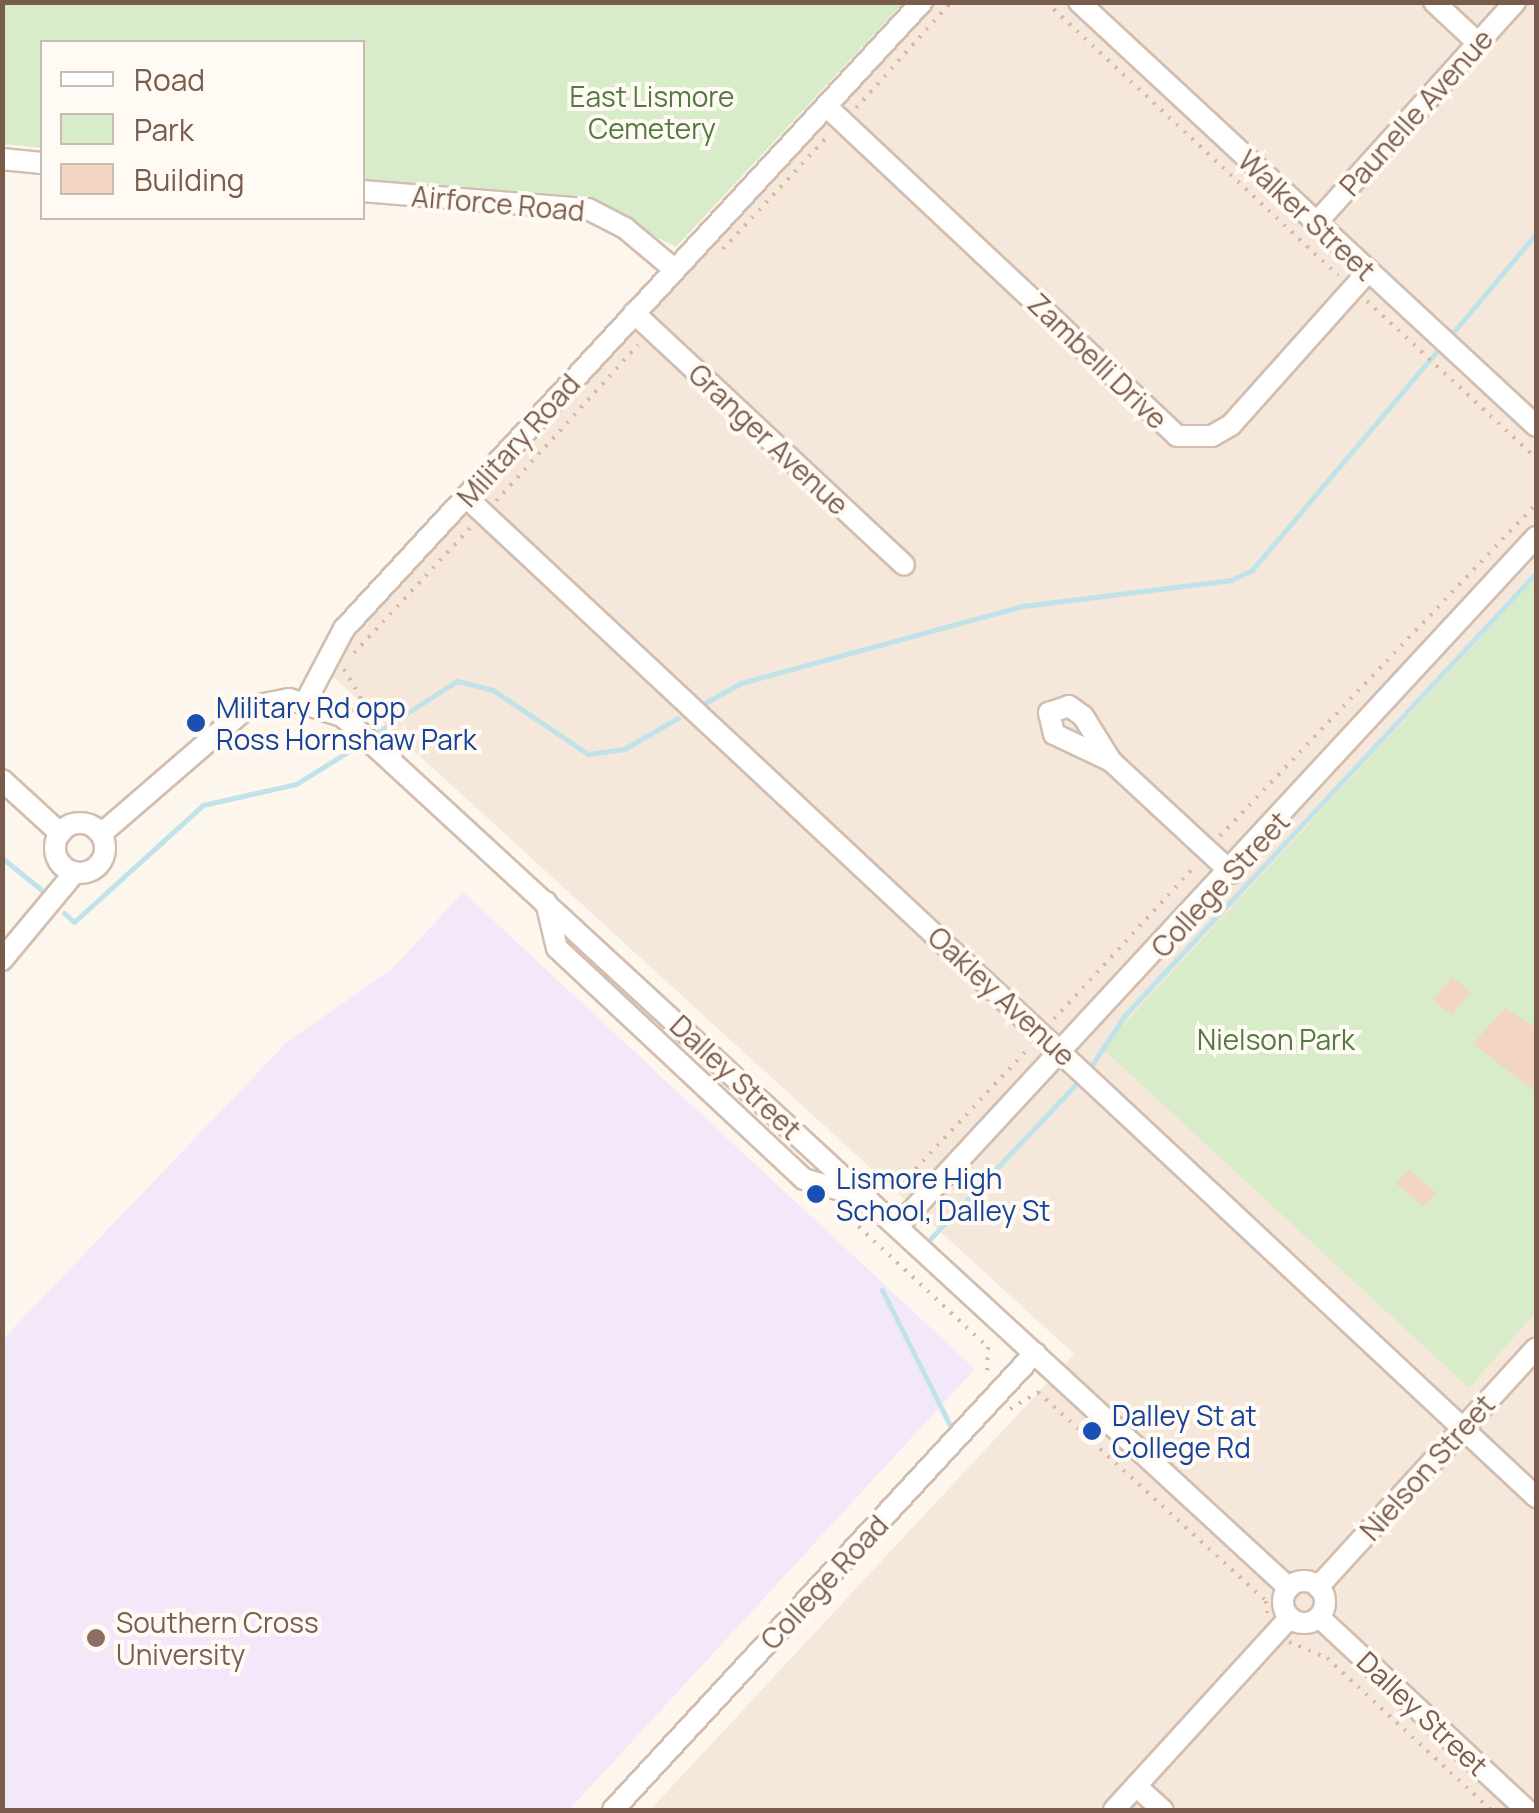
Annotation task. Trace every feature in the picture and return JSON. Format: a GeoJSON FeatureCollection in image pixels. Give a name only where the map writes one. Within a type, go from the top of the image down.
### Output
{"type":"FeatureCollection","features":[{"type":"Feature","properties":{"kind":"street","name":"Military Road"},"geometry":{"type":"LineString","coordinates":[[306,701],[344,629],[922,2]]}},
{"type":"Feature","properties":{"kind":"street","name":"Walker Street"},"geometry":{"type":"LineString","coordinates":[[1079,2],[1317,222],[1368,272],[1427,342],[1536,426]]}},
{"type":"Feature","properties":{"kind":"street"},"geometry":{"type":"LineString","coordinates":[[1434,2],[1478,44]]}},
{"type":"Feature","properties":{"kind":"street","name":"Paunelle Avenue"},"geometry":{"type":"LineString","coordinates":[[1317,222],[1515,2]]}},
{"type":"Feature","properties":{"kind":"street","name":"Zambelli Drive"},"geometry":{"type":"LineString","coordinates":[[826,106],[1177,436],[1212,436],[1231,425],[1368,272]]}},
{"type":"Feature","properties":{"kind":"street"},"geometry":{"type":"LineString","coordinates":[[2,159],[40,163]]}},
{"type":"Feature","properties":{"kind":"street","name":"Airforce Road"},"geometry":{"type":"LineString","coordinates":[[365,191],[588,209],[626,228],[674,269]]}},
{"type":"Feature","properties":{"kind":"street","name":"Granger Avenue"},"geometry":{"type":"LineString","coordinates":[[634,313],[904,565]]}},
{"type":"Feature","properties":{"kind":"street","name":"Oakley Avenue"},"geometry":{"type":"LineString","coordinates":[[466,497],[1524,1485]]}},
{"type":"Feature","properties":{"kind":"street","name":"College Street"},"geometry":{"type":"LineString","coordinates":[[898,1226],[1232,873],[1536,537]]}},
{"type":"Feature","properties":{"kind":"street"},"geometry":{"type":"LineString","coordinates":[[100,834],[140,808],[229,717],[266,702],[306,701]]}},
{"type":"Feature","properties":{"kind":"street","name":"Dalley Street"},"geometry":{"type":"LineString","coordinates":[[306,701],[360,729],[1289,1588]]}},
{"type":"Feature","properties":{"kind":"street"},"geometry":{"type":"LineString","coordinates":[[1111,761],[1232,873]]}},
{"type":"Feature","properties":{"kind":"street"},"geometry":{"type":"LineString","coordinates":[[2,780],[60,833]]}},
{"type":"Feature","properties":{"kind":"street"},"geometry":{"type":"LineString","coordinates":[[60,833],[80,823],[100,834]]}},
{"type":"Feature","properties":{"kind":"street"},"geometry":{"type":"LineString","coordinates":[[60,833],[58,860],[75,872]]}},
{"type":"Feature","properties":{"kind":"street"},"geometry":{"type":"LineString","coordinates":[[2,960],[75,872],[103,858],[100,834]]}},
{"type":"Feature","properties":{"kind":"street"},"geometry":{"type":"LineString","coordinates":[[546,902],[558,948],[804,1179],[830,1193],[867,1198]]}},
{"type":"Feature","properties":{"kind":"street","name":"Nielson Street"},"geometry":{"type":"LineString","coordinates":[[1318,1587],[1536,1348]]}},
{"type":"Feature","properties":{"kind":"street","name":"College Road"},"geometry":{"type":"LineString","coordinates":[[613,1810],[1035,1353]]}},
{"type":"Feature","properties":{"kind":"street"},"geometry":{"type":"LineString","coordinates":[[1114,1810],[1283,1624],[1289,1588],[1318,1587],[1319,1616],[1283,1624]]}},
{"type":"Feature","properties":{"kind":"street","name":"Dalley Street"},"geometry":{"type":"LineString","coordinates":[[1319,1616],[1527,1810]]}},
{"type":"Feature","properties":{"kind":"street"},"geometry":{"type":"LineString","coordinates":[[1136,1786],[1163,1810]]}},
{"type":"Feature","properties":{"kind":"path"},"geometry":{"type":"LineString","coordinates":[[856,108],[951,2]]}},
{"type":"Feature","properties":{"kind":"path"},"geometry":{"type":"LineString","coordinates":[[1046,2],[1344,280]]}},
{"type":"Feature","properties":{"kind":"path"},"geometry":{"type":"LineString","coordinates":[[1367,301],[1427,342],[1452,365],[1536,458]]}},
{"type":"Feature","properties":{"kind":"path"},"geometry":{"type":"LineString","coordinates":[[496,500],[643,338]]}},
{"type":"Feature","properties":{"kind":"path"},"geometry":{"type":"LineString","coordinates":[[1216,839],[1236,827],[1536,504]]}},
{"type":"Feature","properties":{"kind":"path"},"geometry":{"type":"LineString","coordinates":[[364,703],[344,674],[348,659],[472,526]]}},
{"type":"Feature","properties":{"kind":"path"},"geometry":{"type":"LineString","coordinates":[[1054,1020],[1197,861]]}},
{"type":"Feature","properties":{"kind":"path"},"geometry":{"type":"LineString","coordinates":[[894,1192],[1029,1044]]}},
{"type":"Feature","properties":{"kind":"path"},"geometry":{"type":"LineString","coordinates":[[1010,1409],[1038,1392],[1266,1600],[1266,1620],[1283,1624],[1327,1658],[1491,1810]]}},
{"type":"Feature","properties":{"kind":"shaded area"},"geometry":{"type":"Polygon","coordinates":[[[923,3],[1536,3],[1536,1810],[650,1810],[1074,1354],[319,664],[923,3]]]}},
{"type":"Feature","properties":{"kind":"shaded area"},"geometry":{"type":"Polygon","coordinates":[[[463,892],[975,1369],[569,1810],[3,1810],[3,1339],[287,1042],[392,969],[463,892]]]}},
{"type":"Feature","properties":{"kind":"green space","name":"East Lismore Cemetery"},"geometry":{"type":"Polygon","coordinates":[[[2,3],[903,3],[676,247],[589,203],[365,180],[365,40],[40,40],[40,148],[3,144],[2,3]]]}},
{"type":"Feature","properties":{"kind":"green space","name":"Nielson Park"},"geometry":{"type":"Polygon","coordinates":[[[1536,578],[1536,1312],[1469,1388],[1102,1048],[1536,578]]]}},
{"type":"Feature","properties":{"kind":"building"},"geometry":{"type":"Polygon","coordinates":[[[1452,977],[1471,992],[1452,1015],[1433,1000],[1452,977]]]}},
{"type":"Feature","properties":{"kind":"building"},"geometry":{"type":"Polygon","coordinates":[[[1505,1008],[1536,1028],[1536,1092],[1473,1044],[1505,1008]]]}},
{"type":"Feature","properties":{"kind":"building"},"geometry":{"type":"Polygon","coordinates":[[[1409,1169],[1436,1193],[1424,1207],[1396,1184],[1409,1169]]]}},
{"type":"Feature","properties":{"kind":"waterway"},"geometry":{"type":"LineString","coordinates":[[1450,336],[1536,234]]}},
{"type":"Feature","properties":{"kind":"waterway"},"geometry":{"type":"LineString","coordinates":[[705,703],[741,683],[1023,606],[1231,580],[1252,570],[1443,344]]}},
{"type":"Feature","properties":{"kind":"waterway"},"geometry":{"type":"LineString","coordinates":[[1087,1072],[1125,1015],[1536,573]]}},
{"type":"Feature","properties":{"kind":"waterway"},"geometry":{"type":"LineString","coordinates":[[371,736],[457,681],[493,690],[588,754],[624,749],[678,718]]}},
{"type":"Feature","properties":{"kind":"waterway"},"geometry":{"type":"LineString","coordinates":[[64,913],[74,922],[203,805],[296,784],[362,743]]}},
{"type":"Feature","properties":{"kind":"waterway"},"geometry":{"type":"LineString","coordinates":[[2,858],[43,891]]}},
{"type":"Feature","properties":{"kind":"waterway"},"geometry":{"type":"LineString","coordinates":[[931,1238],[1080,1080]]}},
{"type":"Feature","properties":{"kind":"waterway"},"geometry":{"type":"LineString","coordinates":[[882,1290],[951,1427]]}},
{"type":"Feature","properties":{"kind":"place","name":"Military Rd opp Ross Hornshaw Park"},"geometry":{"type":"Point","coordinates":[196,723]}},
{"type":"Feature","properties":{"kind":"place","name":"Lismore High School, Dalley St"},"geometry":{"type":"Point","coordinates":[816,1194]}},
{"type":"Feature","properties":{"kind":"place","name":"Dalley St at College Rd"},"geometry":{"type":"Point","coordinates":[1092,1431]}},
{"type":"Feature","properties":{"kind":"place","name":"Southern Cross University"},"geometry":{"type":"Point","coordinates":[96,1638]}}]}
